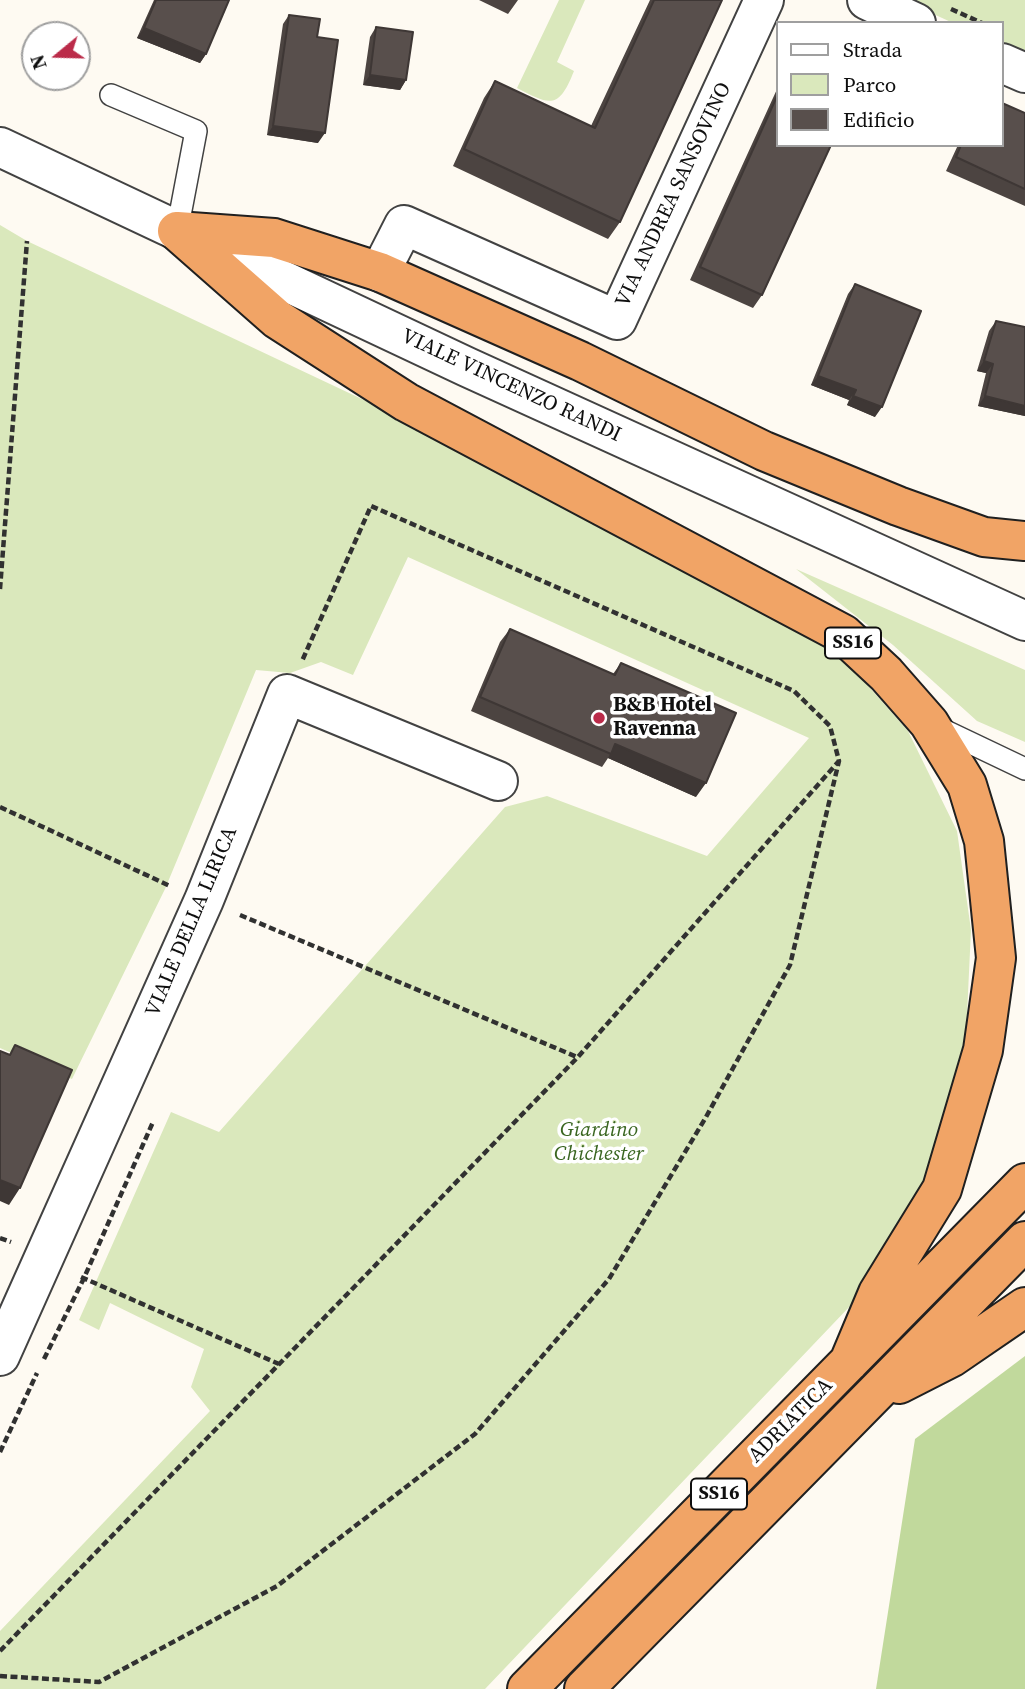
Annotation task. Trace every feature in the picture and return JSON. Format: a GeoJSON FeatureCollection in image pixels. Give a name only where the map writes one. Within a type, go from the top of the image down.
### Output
{"type":"FeatureCollection","features":[{"type":"Feature","properties":{"kind":"highway"},"geometry":{"type":"LineString","coordinates":[[177,231],[274,238],[380,272],[580,361],[776,456],[984,537],[1025,541]]}},
{"type":"Feature","properties":{"kind":"highway","name":"SS16"},"geometry":{"type":"LineString","coordinates":[[177,231],[277,319],[406,402],[843,634],[886,674],[929,723],[967,785],[984,841],[996,958],[984,1051],[942,1189],[878,1293],[849,1362]]}},
{"type":"Feature","properties":{"kind":"highway","name":"ADRIATICA"},"geometry":{"type":"LineString","coordinates":[[527,1689],[1025,1183]]}},
{"type":"Feature","properties":{"kind":"highway","name":"ADRIATICA"},"geometry":{"type":"LineString","coordinates":[[584,1689],[1025,1241]]}},
{"type":"Feature","properties":{"kind":"highway","name":"SS16"},"geometry":{"type":"LineString","coordinates":[[872,1397],[952,1357],[1025,1307]]}},
{"type":"Feature","properties":{"kind":"street","name":"VIA ANDREA SANSOVINO"},"geometry":{"type":"LineString","coordinates":[[380,272],[404,225],[617,320],[764,0]]}},
{"type":"Feature","properties":{"kind":"street"},"geometry":{"type":"LineString","coordinates":[[867,0],[930,14]]}},
{"type":"Feature","properties":{"kind":"street"},"geometry":{"type":"LineString","coordinates":[[1004,64],[1025,73]]}},
{"type":"Feature","properties":{"kind":"street","name":"VIALE VINCENZO RANDI"},"geometry":{"type":"LineString","coordinates":[[0,147],[454,361],[1025,621]]}},
{"type":"Feature","properties":{"kind":"street"},"geometry":{"type":"LineString","coordinates":[[287,694],[498,780]]}},
{"type":"Feature","properties":{"kind":"street","name":"VIALE DELLA LIRICA"},"geometry":{"type":"LineString","coordinates":[[0,1356],[9,1312],[43,1260],[204,900],[287,694]]}},
{"type":"Feature","properties":{"kind":"lane"},"geometry":{"type":"LineString","coordinates":[[111,95],[196,131],[177,231]]}},
{"type":"Feature","properties":{"kind":"lane"},"geometry":{"type":"LineString","coordinates":[[929,723],[1025,769]]}},
{"type":"Feature","properties":{"kind":"path"},"geometry":{"type":"LineString","coordinates":[[930,14],[970,21]]}},
{"type":"Feature","properties":{"kind":"path"},"geometry":{"type":"LineString","coordinates":[[0,589],[27,241]]}},
{"type":"Feature","properties":{"kind":"path"},"geometry":{"type":"LineString","coordinates":[[0,1676],[99,1682],[277,1586],[475,1434],[609,1279],[706,1117],[790,965],[839,761],[830,726],[794,691],[371,506],[287,694]]}},
{"type":"Feature","properties":{"kind":"path"},"geometry":{"type":"LineString","coordinates":[[0,1651],[577,1058],[839,761]]}},
{"type":"Feature","properties":{"kind":"path"},"geometry":{"type":"LineString","coordinates":[[0,807],[204,900],[577,1058]]}},
{"type":"Feature","properties":{"kind":"path"},"geometry":{"type":"LineString","coordinates":[[0,1452],[84,1278],[153,1122]]}},
{"type":"Feature","properties":{"kind":"path"},"geometry":{"type":"LineString","coordinates":[[0,1238],[43,1260],[279,1364]]}},
{"type":"Feature","properties":{"kind":"green space"},"geometry":{"type":"Polygon","coordinates":[[[559,0],[585,0],[557,62],[574,71],[564,92],[558,98],[546,101],[517,88],[559,0]]]}},
{"type":"Feature","properties":{"kind":"green space"},"geometry":{"type":"Polygon","coordinates":[[[903,0],[1025,0],[1025,55],[1004,46],[1004,21],[949,21],[903,0]]]}},
{"type":"Feature","properties":{"kind":"green space","name":"Giardino Chichester"},"geometry":{"type":"Polygon","coordinates":[[[0,225],[27,241],[366,401],[833,646],[908,731],[957,831],[971,930],[965,1057],[924,1188],[852,1304],[485,1689],[0,1689],[0,1631],[210,1411],[191,1387],[204,1349],[110,1303],[99,1330],[79,1320],[171,1112],[219,1132],[505,807],[547,796],[707,856],[809,738],[408,557],[353,675],[321,662],[290,673],[256,670],[165,889],[72,1079],[0,1048],[0,225]]]}},
{"type":"Feature","properties":{"kind":"green space"},"geometry":{"type":"Polygon","coordinates":[[[796,569],[1025,670],[1025,742],[977,721],[893,645],[796,569]]]}},
{"type":"Feature","properties":{"kind":"green space"},"geometry":{"type":"Polygon","coordinates":[[[1025,1356],[1025,1689],[876,1689],[915,1439],[1025,1356]]]}},
{"type":"Feature","properties":{"kind":"building"},"geometry":{"type":"Polygon","coordinates":[[[156,0],[229,0],[206,54],[144,28],[156,0]]]}},
{"type":"Feature","properties":{"kind":"building"},"geometry":{"type":"Polygon","coordinates":[[[654,0],[722,0],[620,222],[464,149],[495,81],[595,128],[654,0]]]}},
{"type":"Feature","properties":{"kind":"building"},"geometry":{"type":"Polygon","coordinates":[[[289,15],[320,19],[317,37],[338,40],[325,133],[273,126],[289,15]]]}},
{"type":"Feature","properties":{"kind":"building"},"geometry":{"type":"Polygon","coordinates":[[[376,27],[413,32],[406,80],[370,75],[376,27]]]}},
{"type":"Feature","properties":{"kind":"building"},"geometry":{"type":"Polygon","coordinates":[[[776,98],[776,147],[830,147],[762,295],[700,267],[776,98]]]}},
{"type":"Feature","properties":{"kind":"building"},"geometry":{"type":"Polygon","coordinates":[[[1004,104],[1025,113],[1025,189],[956,157],[960,147],[1004,147],[1004,104]]]}},
{"type":"Feature","properties":{"kind":"building"},"geometry":{"type":"Polygon","coordinates":[[[855,284],[921,311],[882,407],[853,396],[856,390],[818,376],[855,284]]]}},
{"type":"Feature","properties":{"kind":"building"},"geometry":{"type":"Polygon","coordinates":[[[996,321],[1025,327],[1025,406],[985,396],[993,364],[984,361],[996,321]]]}},
{"type":"Feature","properties":{"kind":"building","name":"B&B Hotel Ravenna"},"geometry":{"type":"Polygon","coordinates":[[[510,629],[615,675],[621,663],[736,713],[706,783],[615,744],[611,754],[480,697],[510,629]]]}},
{"type":"Feature","properties":{"kind":"building"},"geometry":{"type":"Polygon","coordinates":[[[15,1045],[72,1070],[20,1188],[0,1180],[0,1051],[10,1055],[15,1045]]]}},
{"type":"Feature","properties":{"kind":"place","name":"B&B Hotel Ravenna"},"geometry":{"type":"Point","coordinates":[599,718]}}]}
